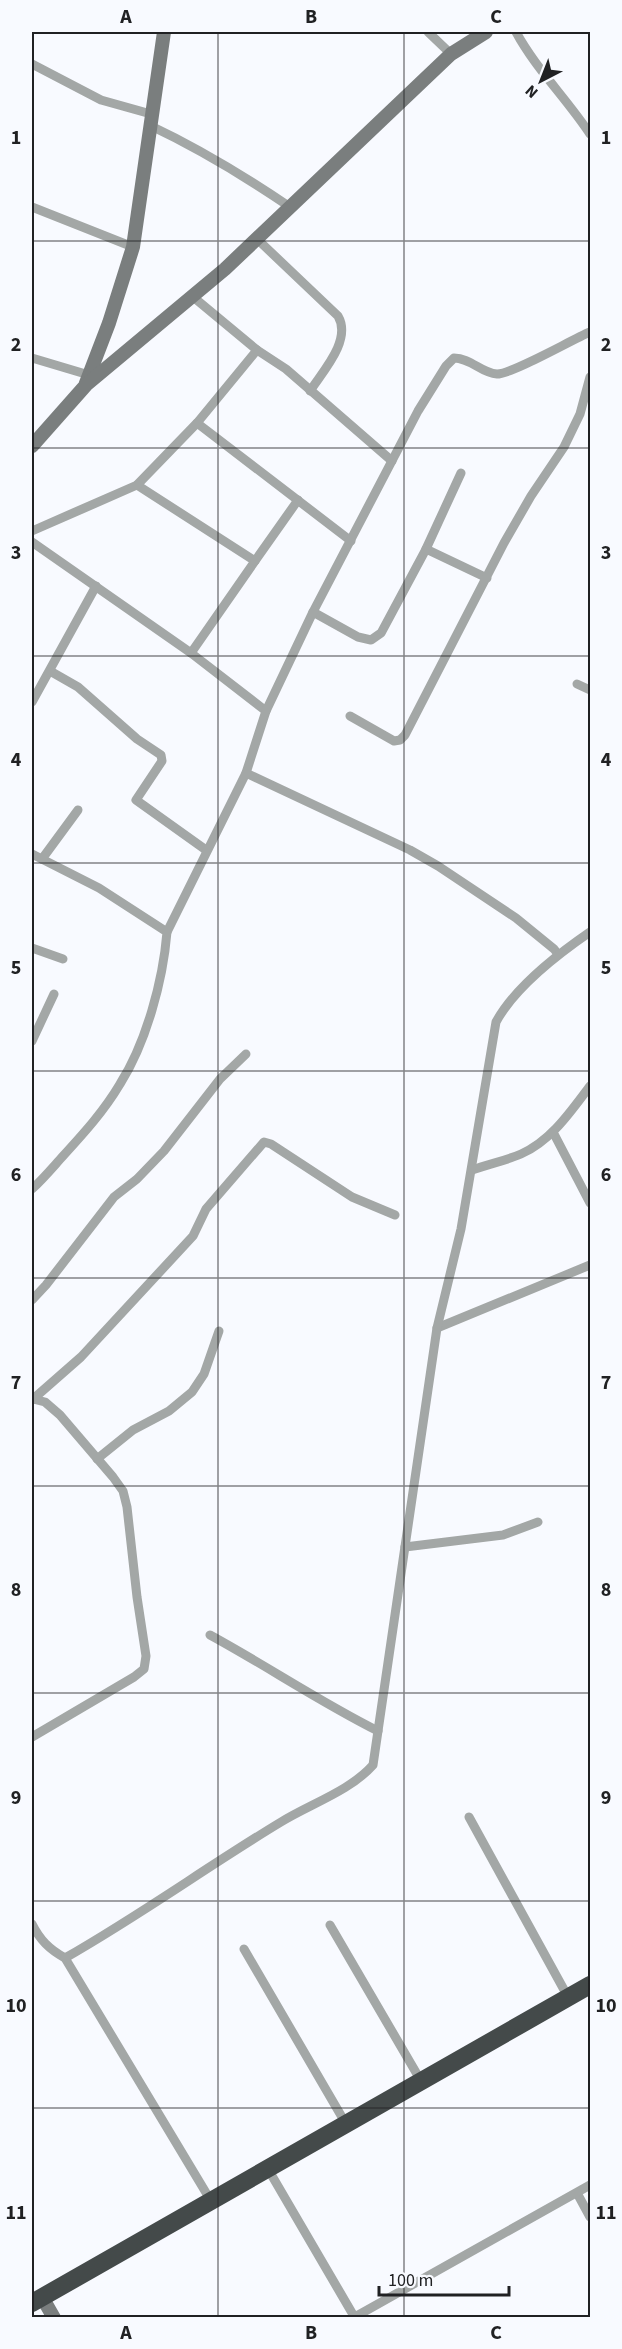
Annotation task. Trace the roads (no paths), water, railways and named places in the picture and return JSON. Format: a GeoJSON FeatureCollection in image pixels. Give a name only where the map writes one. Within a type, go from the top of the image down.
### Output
{"type":"FeatureCollection","features":[{"type":"Feature","properties":{"kind":"highway"},"geometry":{"type":"LineString","coordinates":[[37,2300],[591,1984]]}},
{"type":"Feature","properties":{"kind":"street"},"geometry":{"type":"LineString","coordinates":[[88,380],[133,247],[164,32]]}},
{"type":"Feature","properties":{"kind":"street"},"geometry":{"type":"LineString","coordinates":[[428,32],[451,54]]}},
{"type":"Feature","properties":{"kind":"street"},"geometry":{"type":"LineString","coordinates":[[32,446],[88,380],[225,269],[451,54],[486,32]]}},
{"type":"Feature","properties":{"kind":"street"},"geometry":{"type":"LineString","coordinates":[[516,32],[527,53],[591,134]]}},
{"type":"Feature","properties":{"kind":"street"},"geometry":{"type":"LineString","coordinates":[[32,64],[101,100],[150,119],[234,169],[290,207]]}},
{"type":"Feature","properties":{"kind":"street"},"geometry":{"type":"LineString","coordinates":[[32,207],[133,247]]}},
{"type":"Feature","properties":{"kind":"street"},"geometry":{"type":"LineString","coordinates":[[257,239],[338,316],[342,323],[343,329],[338,346],[310,391]]}},
{"type":"Feature","properties":{"kind":"street"},"geometry":{"type":"LineString","coordinates":[[192,296],[257,350],[286,369],[393,461]]}},
{"type":"Feature","properties":{"kind":"street"},"geometry":{"type":"LineString","coordinates":[[32,1186],[90,1127],[121,1083],[139,1049],[156,993],[166,949],[167,932],[246,772],[266,711],[313,612],[446,366],[454,358],[468,361],[488,372],[501,374],[591,332]]}},
{"type":"Feature","properties":{"kind":"street"},"geometry":{"type":"LineString","coordinates":[[32,531],[137,485],[197,423],[257,350]]}},
{"type":"Feature","properties":{"kind":"street"},"geometry":{"type":"LineString","coordinates":[[32,358],[88,380]]}},
{"type":"Feature","properties":{"kind":"street"},"geometry":{"type":"LineString","coordinates":[[350,716],[394,741],[400,740],[405,735],[531,496],[564,447],[587,402],[591,377]]}},
{"type":"Feature","properties":{"kind":"street"},"geometry":{"type":"LineString","coordinates":[[197,423],[351,541]]}},
{"type":"Feature","properties":{"kind":"street"},"geometry":{"type":"LineString","coordinates":[[313,612],[358,637],[372,640],[381,633],[426,549],[460,473]]}},
{"type":"Feature","properties":{"kind":"street"},"geometry":{"type":"LineString","coordinates":[[137,485],[255,561]]}},
{"type":"Feature","properties":{"kind":"street"},"geometry":{"type":"LineString","coordinates":[[191,653],[298,500]]}},
{"type":"Feature","properties":{"kind":"street"},"geometry":{"type":"LineString","coordinates":[[32,542],[191,653],[266,711]]}},
{"type":"Feature","properties":{"kind":"street"},"geometry":{"type":"LineString","coordinates":[[426,549],[487,578]]}},
{"type":"Feature","properties":{"kind":"street"},"geometry":{"type":"LineString","coordinates":[[32,702],[96,586]]}},
{"type":"Feature","properties":{"kind":"street"},"geometry":{"type":"LineString","coordinates":[[50,671],[78,687],[137,739],[161,755],[162,761],[135,800],[206,850]]}},
{"type":"Feature","properties":{"kind":"street"},"geometry":{"type":"LineString","coordinates":[[577,684],[591,690]]}},
{"type":"Feature","properties":{"kind":"street"},"geometry":{"type":"LineString","coordinates":[[246,772],[410,850],[438,866],[516,918],[558,954]]}},
{"type":"Feature","properties":{"kind":"street"},"geometry":{"type":"LineString","coordinates":[[42,859],[78,810]]}},
{"type":"Feature","properties":{"kind":"street"},"geometry":{"type":"LineString","coordinates":[[32,854],[99,888],[167,932]]}},
{"type":"Feature","properties":{"kind":"street"},"geometry":{"type":"LineString","coordinates":[[65,1958],[115,1930],[281,1822],[365,1774],[373,1765],[437,1328],[454,1262],[472,1170],[496,1022],[503,1009],[558,954],[591,932]]}},
{"type":"Feature","properties":{"kind":"street"},"geometry":{"type":"LineString","coordinates":[[32,948],[63,959]]}},
{"type":"Feature","properties":{"kind":"street"},"geometry":{"type":"LineString","coordinates":[[32,1041],[54,994]]}},
{"type":"Feature","properties":{"kind":"street"},"geometry":{"type":"LineString","coordinates":[[32,1299],[46,1285],[114,1197],[137,1179],[164,1151],[219,1079],[246,1054]]}},
{"type":"Feature","properties":{"kind":"street"},"geometry":{"type":"LineString","coordinates":[[472,1170],[521,1154],[542,1142],[591,1086]]}},
{"type":"Feature","properties":{"kind":"street"},"geometry":{"type":"LineString","coordinates":[[553,1132],[591,1203]]}},
{"type":"Feature","properties":{"kind":"street"},"geometry":{"type":"LineString","coordinates":[[32,1400],[81,1357],[194,1236],[206,1209],[264,1142],[352,1197],[396,1215]]}},
{"type":"Feature","properties":{"kind":"street"},"geometry":{"type":"LineString","coordinates":[[437,1328],[591,1265]]}},
{"type":"Feature","properties":{"kind":"street"},"geometry":{"type":"LineString","coordinates":[[97,1459],[133,1430],[169,1411],[192,1392],[204,1374],[219,1331]]}},
{"type":"Feature","properties":{"kind":"street"},"geometry":{"type":"LineString","coordinates":[[32,1400],[45,1402],[60,1415],[123,1491],[127,1507],[146,1665],[134,1677],[32,1737]]}},
{"type":"Feature","properties":{"kind":"street"},"geometry":{"type":"LineString","coordinates":[[405,1547],[503,1535],[538,1522]]}},
{"type":"Feature","properties":{"kind":"street"},"geometry":{"type":"LineString","coordinates":[[210,1635],[258,1661],[340,1712],[378,1731]]}},
{"type":"Feature","properties":{"kind":"street"},"geometry":{"type":"LineString","coordinates":[[470,1817],[568,1997]]}},
{"type":"Feature","properties":{"kind":"street"},"geometry":{"type":"LineString","coordinates":[[32,1924],[45,1944],[65,1958],[212,2201]]}},
{"type":"Feature","properties":{"kind":"street"},"geometry":{"type":"LineString","coordinates":[[330,1925],[421,2080]]}},
{"type":"Feature","properties":{"kind":"street"},"geometry":{"type":"LineString","coordinates":[[244,1949],[346,2124]]}},
{"type":"Feature","properties":{"kind":"street"},"geometry":{"type":"LineString","coordinates":[[268,2169],[354,2317],[591,2185]]}},
{"type":"Feature","properties":{"kind":"street"},"geometry":{"type":"LineString","coordinates":[[577,2193],[591,2217]]}},
{"type":"Feature","properties":{"kind":"street"},"geometry":{"type":"LineString","coordinates":[[37,2300],[54,2318]]}}]}
